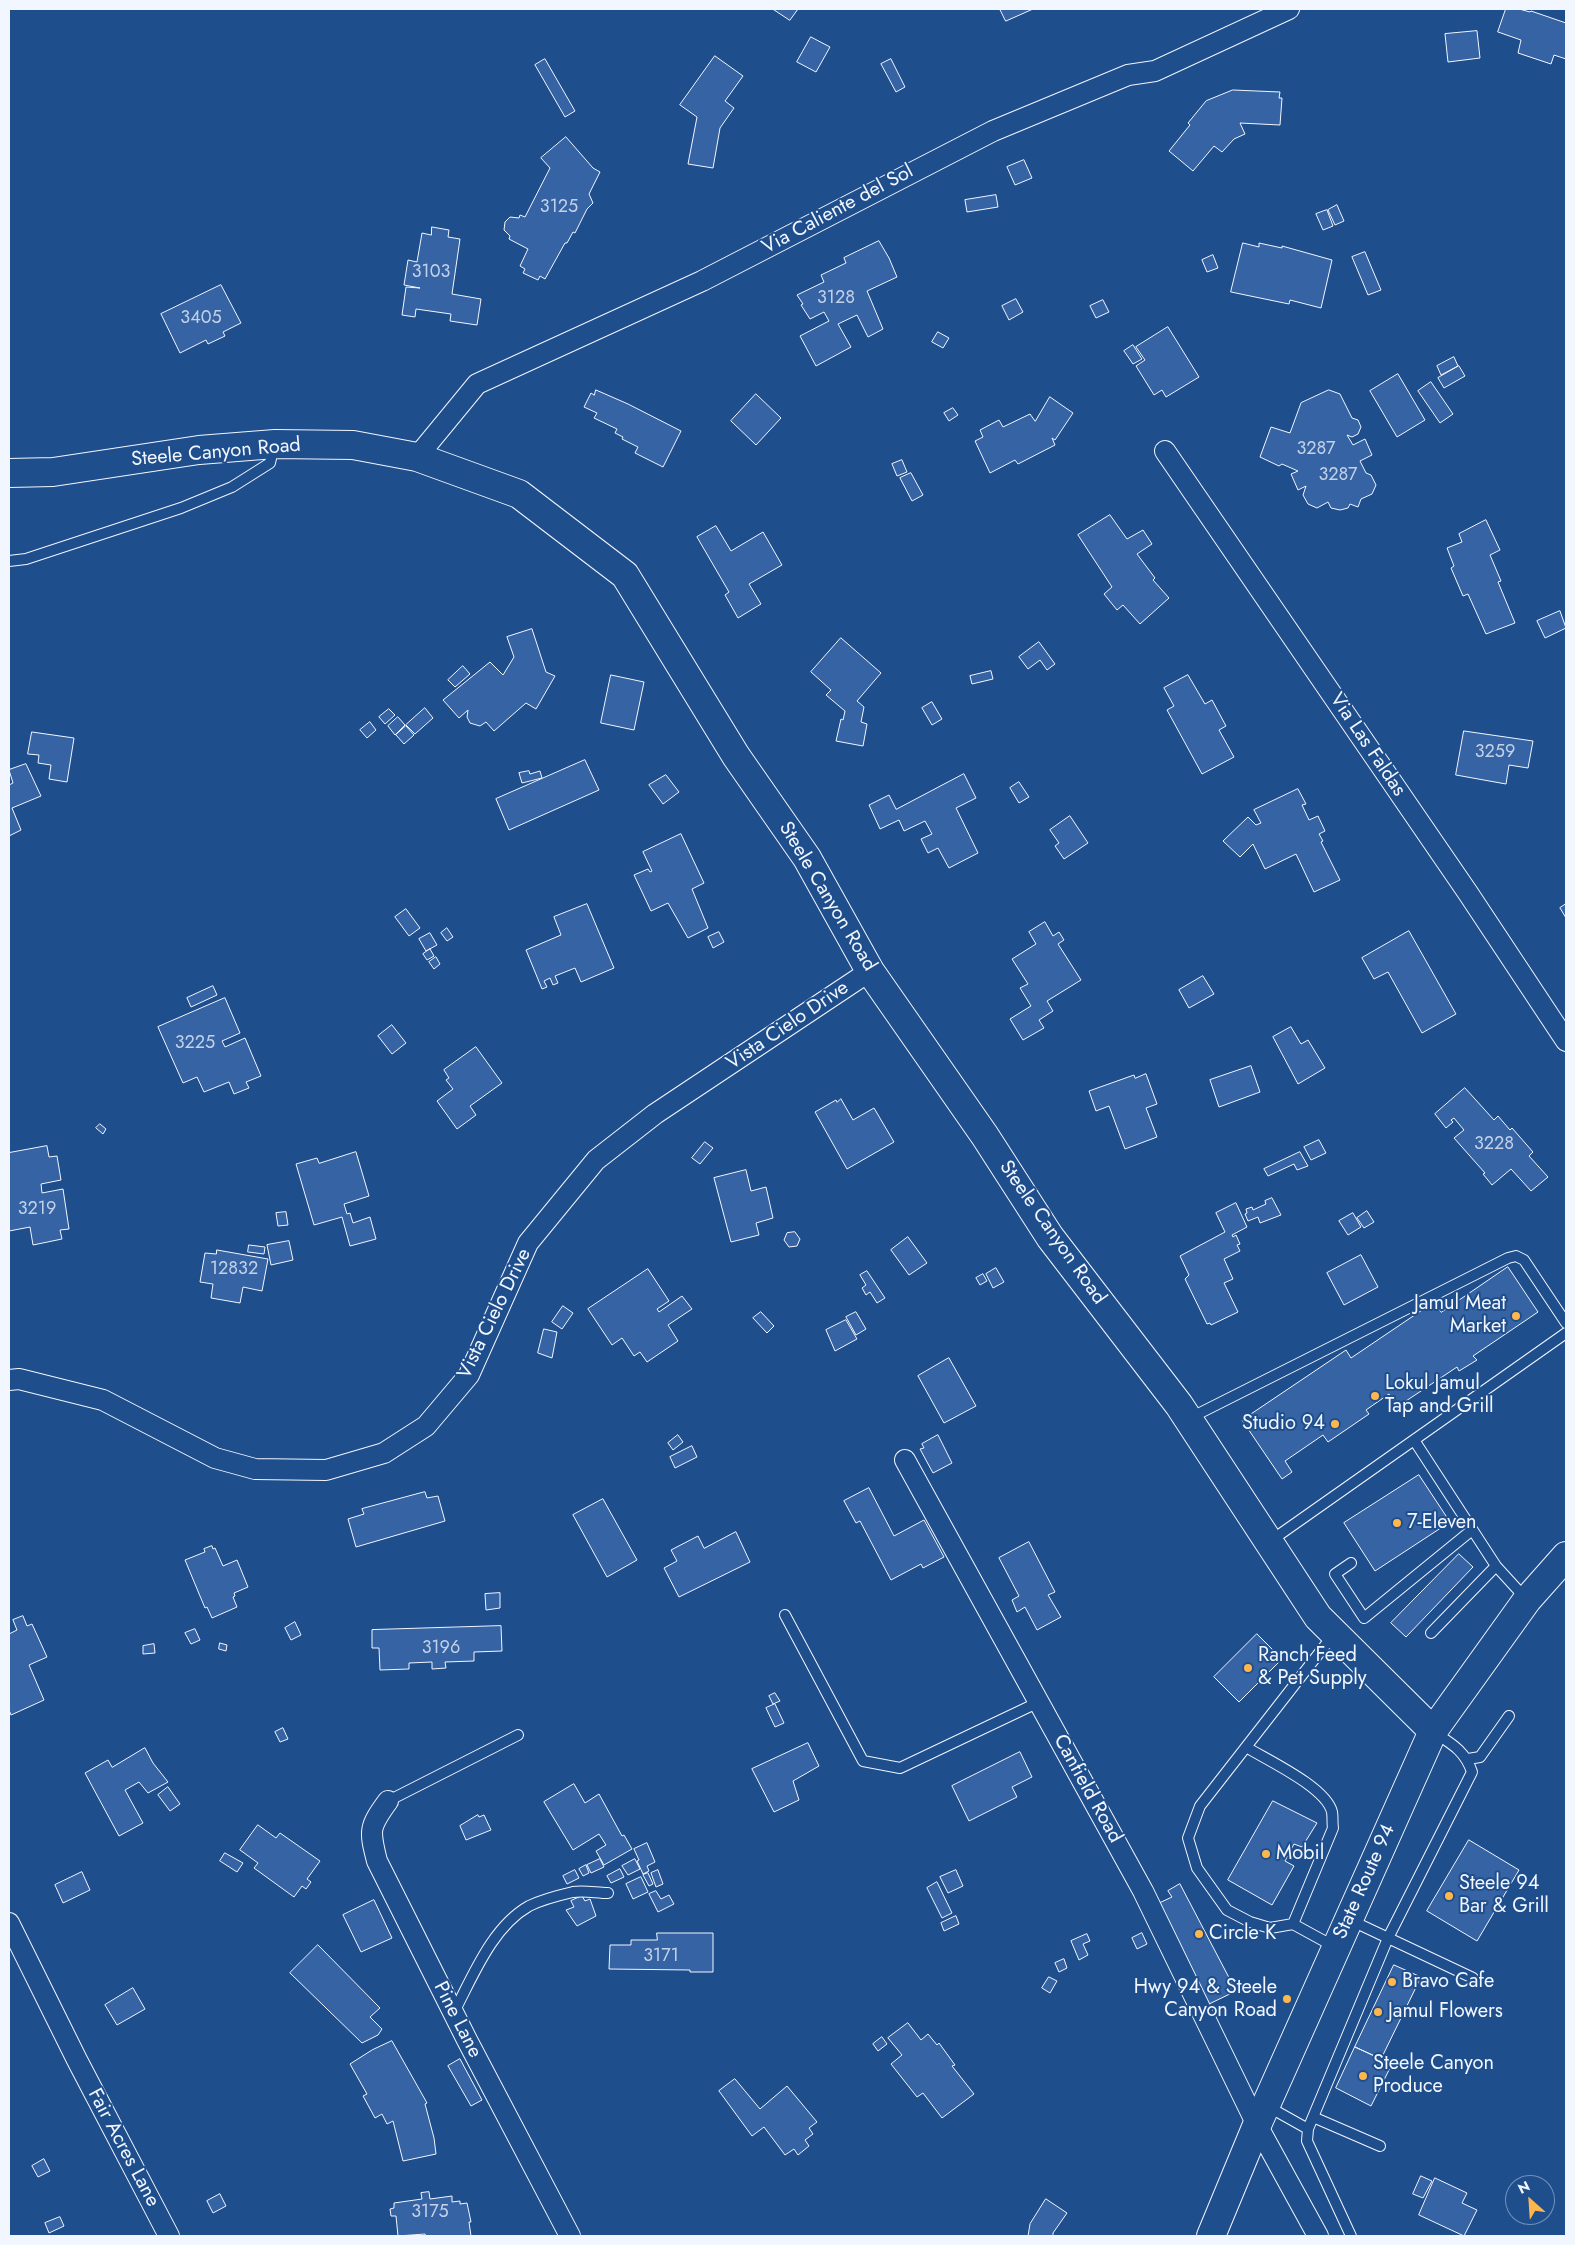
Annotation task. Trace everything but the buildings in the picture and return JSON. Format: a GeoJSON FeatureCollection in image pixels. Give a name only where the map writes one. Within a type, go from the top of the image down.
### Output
{"type":"FeatureCollection","features":[{"type":"Feature","properties":{"kind":"main road","name":"Steele Canyon Road"},"geometry":{"type":"LineString","coordinates":[[9,473],[54,472],[199,450],[275,444],[353,445],[417,457],[520,494],[625,575],[736,756],[808,858],[870,971],[951,1091],[985,1136],[1050,1237],[1187,1419],[1318,1617],[1433,1731]]}},
{"type":"Feature","properties":{"kind":"main road","name":"State Route 94"},"geometry":{"type":"LineString","coordinates":[[1212,2236],[1262,2115],[1433,1731],[1527,1600],[1566,1556]]}},
{"type":"Feature","properties":{"kind":"street","name":"Via Caliente del Sol"},"geometry":{"type":"LineString","coordinates":[[417,457],[477,384],[702,280],[993,131],[1128,75],[1155,71],[1289,9]]}},
{"type":"Feature","properties":{"kind":"street","name":"Via Las Faldas"},"geometry":{"type":"LineString","coordinates":[[1165,451],[1468,893],[1566,1040]]}},
{"type":"Feature","properties":{"kind":"street","name":"Vista Cielo Drive"},"geometry":{"type":"LineString","coordinates":[[9,1380],[19,1379],[103,1400],[215,1458],[255,1469],[326,1470],[384,1453],[426,1426],[470,1375],[528,1243],[596,1160],[655,1114],[870,971]]}},
{"type":"Feature","properties":{"kind":"street","name":"Canfield Road"},"geometry":{"type":"LineString","coordinates":[[905,1460],[1143,1891],[1262,2115],[1318,2236]]}},
{"type":"Feature","properties":{"kind":"street","name":"Pine Lane"},"geometry":{"type":"LineString","coordinates":[[388,1801],[374,1820],[370,1836],[378,1861],[453,2013],[570,2236]]}},
{"type":"Feature","properties":{"kind":"street","name":"Fair Acres Lane"},"geometry":{"type":"LineString","coordinates":[[9,1923],[76,2060],[169,2236]]}},
{"type":"Feature","properties":{"kind":"lane"},"geometry":{"type":"LineString","coordinates":[[9,562],[26,559],[181,508],[232,487],[270,463],[275,444]]}},
{"type":"Feature","properties":{"kind":"lane"},"geometry":{"type":"LineString","coordinates":[[1187,1419],[1508,1258],[1516,1256],[1524,1260],[1566,1323]]}},
{"type":"Feature","properties":{"kind":"lane"},"geometry":{"type":"LineString","coordinates":[[1269,1542],[1566,1332]]}},
{"type":"Feature","properties":{"kind":"lane"},"geometry":{"type":"LineString","coordinates":[[1414,1440],[1496,1566],[1527,1600]]}},
{"type":"Feature","properties":{"kind":"lane"},"geometry":{"type":"LineString","coordinates":[[1351,1563],[1335,1574],[1364,1618],[1472,1530]]}},
{"type":"Feature","properties":{"kind":"lane"},"geometry":{"type":"LineString","coordinates":[[1431,1633],[1496,1566]]}},
{"type":"Feature","properties":{"kind":"lane"},"geometry":{"type":"LineString","coordinates":[[786,1615],[863,1761],[900,1768],[1039,1702]]}},
{"type":"Feature","properties":{"kind":"lane"},"geometry":{"type":"LineString","coordinates":[[1335,1634],[1200,1806],[1188,1838],[1197,1868],[1227,1910],[1250,1922],[1270,1928],[1293,1924],[1336,1948]]}},
{"type":"Feature","properties":{"kind":"lane"},"geometry":{"type":"LineString","coordinates":[[1468,1759],[1480,1757],[1509,1716]]}},
{"type":"Feature","properties":{"kind":"lane"},"geometry":{"type":"LineString","coordinates":[[1352,2236],[1307,2141],[1308,2129],[1388,1938],[1472,1772],[1468,1759],[1433,1731]]}},
{"type":"Feature","properties":{"kind":"lane"},"geometry":{"type":"LineString","coordinates":[[388,1801],[518,1735]]}},
{"type":"Feature","properties":{"kind":"lane"},"geometry":{"type":"LineString","coordinates":[[1246,1748],[1313,1788],[1324,1798],[1332,1811],[1333,1828],[1293,1924]]}},
{"type":"Feature","properties":{"kind":"lane"},"geometry":{"type":"LineString","coordinates":[[453,2013],[476,1969],[493,1942],[508,1923],[529,1906],[575,1892],[608,1893]]}},
{"type":"Feature","properties":{"kind":"lane"},"geometry":{"type":"LineString","coordinates":[[1349,1919],[1473,1978]]}},
{"type":"Feature","properties":{"kind":"lane"},"geometry":{"type":"LineString","coordinates":[[1262,2115],[1308,2129]]}},
{"type":"Feature","properties":{"kind":"lane"},"geometry":{"type":"LineString","coordinates":[[1313,2118],[1380,2146]]}},
{"type":"Feature","properties":{"kind":"place","name":"Jamul Meat Market"},"geometry":{"type":"Point","coordinates":[1516,1316]}},
{"type":"Feature","properties":{"kind":"place","name":"Lokul Jamul Tap and Grill"},"geometry":{"type":"Point","coordinates":[1375,1396]}},
{"type":"Feature","properties":{"kind":"place","name":"Studio 94"},"geometry":{"type":"Point","coordinates":[1335,1424]}},
{"type":"Feature","properties":{"kind":"place","name":"7-Eleven"},"geometry":{"type":"Point","coordinates":[1397,1523]}},
{"type":"Feature","properties":{"kind":"place","name":"Ranch Feed & Pet Supply"},"geometry":{"type":"Point","coordinates":[1248,1668]}},
{"type":"Feature","properties":{"kind":"place","name":"Mobil"},"geometry":{"type":"Point","coordinates":[1266,1854]}},
{"type":"Feature","properties":{"kind":"place","name":"Steele 94 Bar & Grill"},"geometry":{"type":"Point","coordinates":[1449,1896]}},
{"type":"Feature","properties":{"kind":"place","name":"Circle K"},"geometry":{"type":"Point","coordinates":[1199,1934]}},
{"type":"Feature","properties":{"kind":"place","name":"Bravo Cafe"},"geometry":{"type":"Point","coordinates":[1392,1982]}},
{"type":"Feature","properties":{"kind":"place","name":"Hwy 94 & Steele Canyon Road"},"geometry":{"type":"Point","coordinates":[1287,1999]}},
{"type":"Feature","properties":{"kind":"place","name":"Jamul Flowers"},"geometry":{"type":"Point","coordinates":[1378,2012]}},
{"type":"Feature","properties":{"kind":"place","name":"Steele Canyon Produce"},"geometry":{"type":"Point","coordinates":[1363,2076]}}]}
